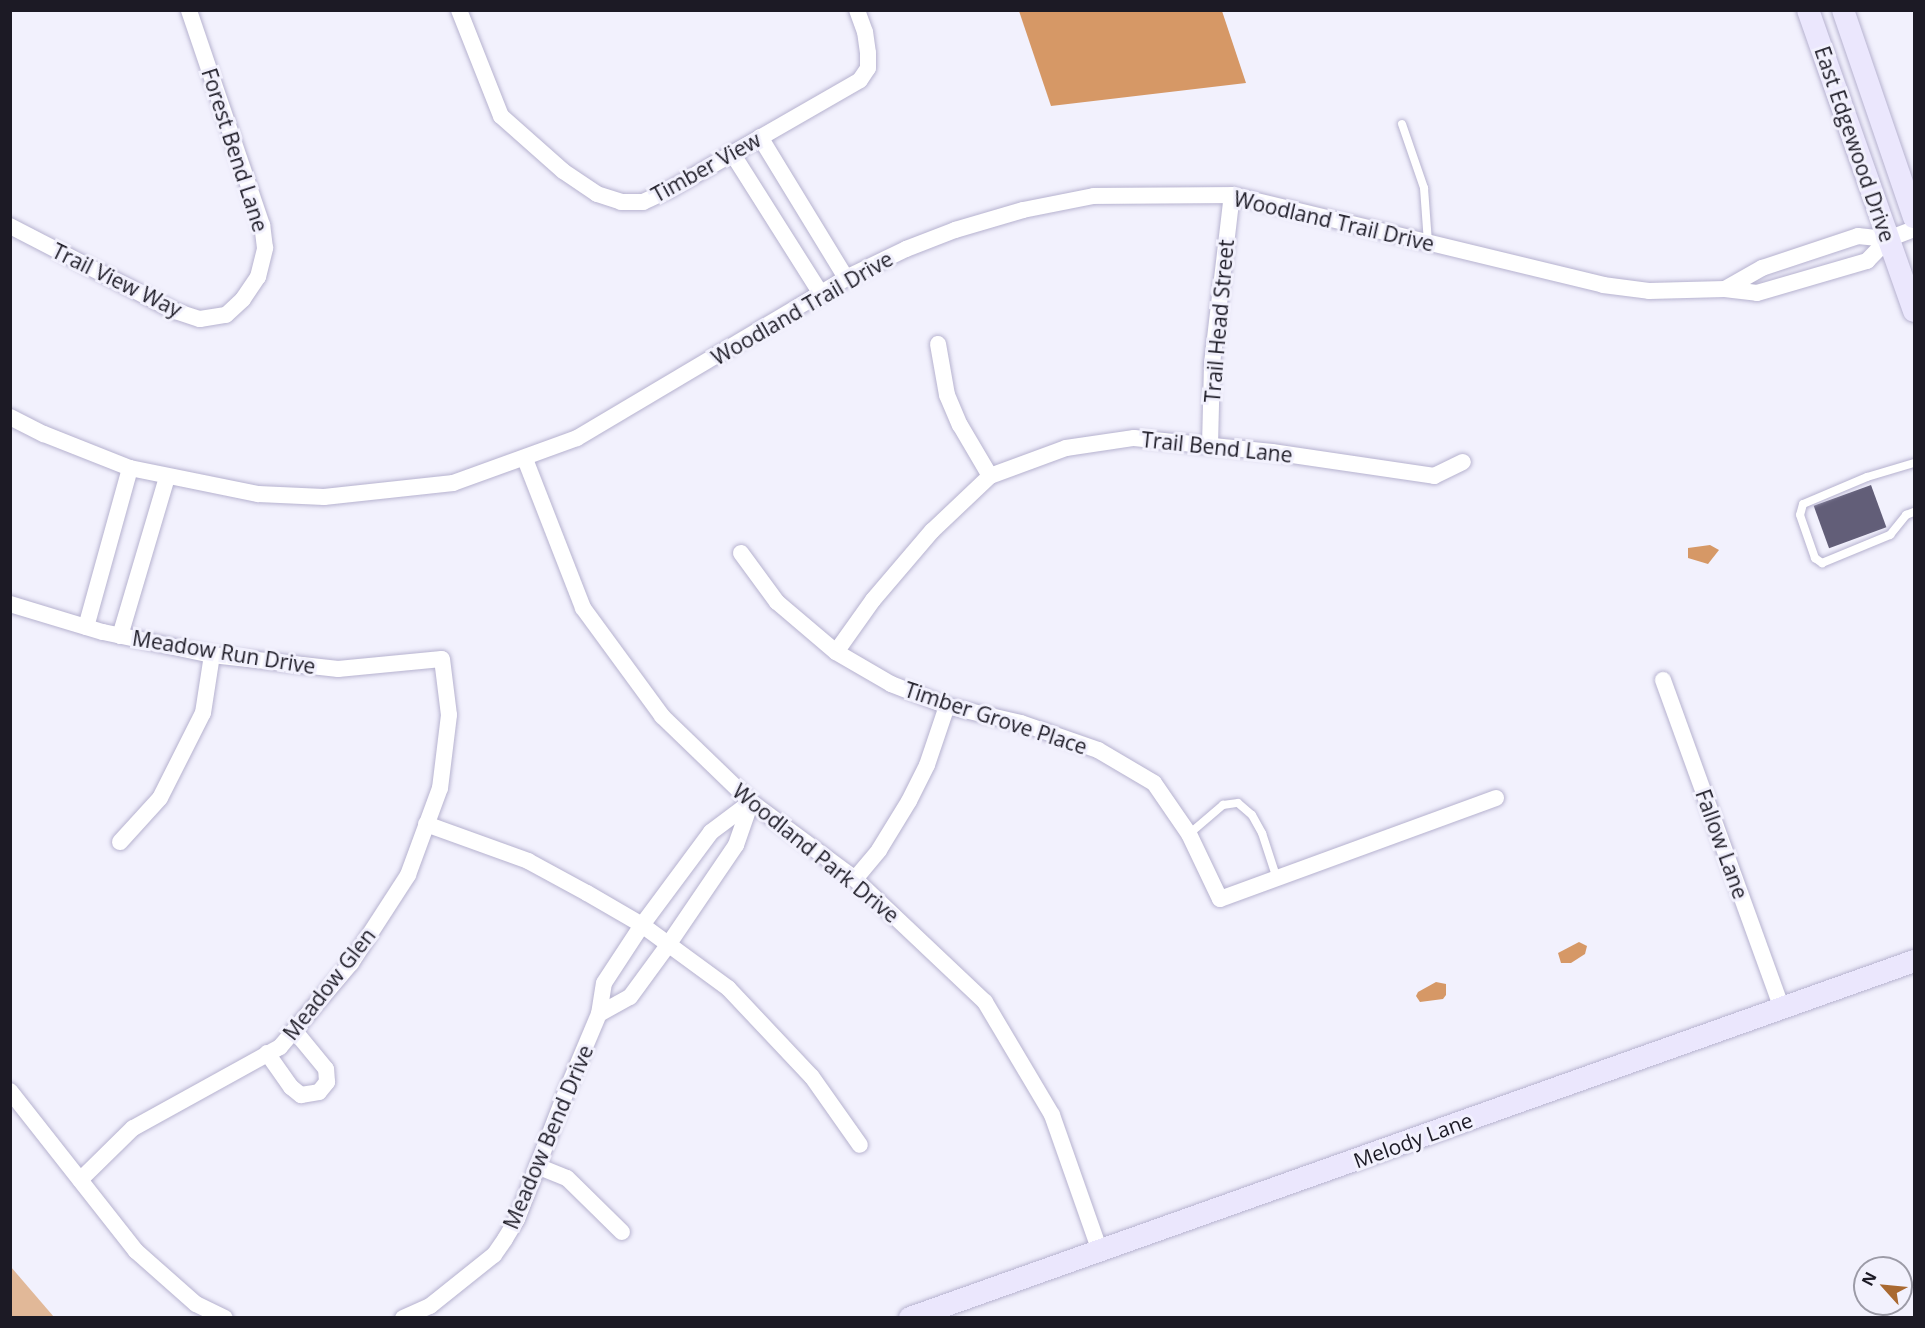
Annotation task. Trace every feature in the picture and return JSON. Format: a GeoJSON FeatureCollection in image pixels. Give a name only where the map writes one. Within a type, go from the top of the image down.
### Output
{"type":"FeatureCollection","features":[{"type":"Feature","properties":{"kind":"street","name":"Forest Bend Lane"},"geometry":{"type":"LineString","coordinates":[[189,10],[262,225],[266,248],[258,277],[243,299],[226,315]]}},
{"type":"Feature","properties":{"kind":"street","name":"Timber View"},"geometry":{"type":"LineString","coordinates":[[459,10],[501,116],[563,171],[597,194],[621,202],[643,202],[669,190],[860,80],[868,68],[868,53],[865,32],[857,10]]}},
{"type":"Feature","properties":{"kind":"street","name":"East Edgewood Drive"},"geometry":{"type":"LineString","coordinates":[[1808,10],[1914,311]]}},
{"type":"Feature","properties":{"kind":"street"},"geometry":{"type":"LineString","coordinates":[[1843,10],[1914,218]]}},
{"type":"Feature","properties":{"kind":"street"},"geometry":{"type":"LineString","coordinates":[[760,137],[846,278]]}},
{"type":"Feature","properties":{"kind":"street"},"geometry":{"type":"LineString","coordinates":[[732,153],[821,294]]}},
{"type":"Feature","properties":{"kind":"street","name":"Woodland Trail Drive"},"geometry":{"type":"LineString","coordinates":[[10,417],[44,434],[130,468],[258,494],[324,497],[453,483],[525,459],[577,438],[608,422],[846,278],[906,249],[955,230],[1023,210],[1094,196],[1232,195],[1603,285],[1649,291],[1725,290],[1757,293],[1867,261],[1888,239]]}},
{"type":"Feature","properties":{"kind":"street","name":"Trail Head Street"},"geometry":{"type":"LineString","coordinates":[[1210,446],[1212,364],[1232,195]]}},
{"type":"Feature","properties":{"kind":"street","name":"Trail View Way"},"geometry":{"type":"LineString","coordinates":[[10,226],[175,311],[200,319],[226,315]]}},
{"type":"Feature","properties":{"kind":"street"},"geometry":{"type":"LineString","coordinates":[[1888,239],[1914,229]]}},
{"type":"Feature","properties":{"kind":"street","name":"Woodland Trail Drive"},"geometry":{"type":"LineString","coordinates":[[1725,290],[1762,268],[1858,236],[1888,239]]}},
{"type":"Feature","properties":{"kind":"street"},"geometry":{"type":"LineString","coordinates":[[938,344],[947,395],[960,424],[990,476]]}},
{"type":"Feature","properties":{"kind":"street","name":"Trail Bend Lane"},"geometry":{"type":"LineString","coordinates":[[836,652],[905,562],[932,531],[990,476],[1066,448],[1134,438],[1272,452],[1434,476],[1463,462]]}},
{"type":"Feature","properties":{"kind":"street","name":"Woodland Park Drive"},"geometry":{"type":"LineString","coordinates":[[525,459],[583,608],[662,716],[751,802],[855,879],[985,1002],[1052,1114],[1100,1251]]}},
{"type":"Feature","properties":{"kind":"street"},"geometry":{"type":"LineString","coordinates":[[86,627],[130,468]]}},
{"type":"Feature","properties":{"kind":"street"},"geometry":{"type":"LineString","coordinates":[[120,636],[166,477]]}},
{"type":"Feature","properties":{"kind":"street","name":"Timber Grove Place"},"geometry":{"type":"LineString","coordinates":[[741,553],[777,602],[836,652],[891,684],[947,706],[1021,723],[1098,750],[1154,783],[1189,834],[1220,899],[1496,798]]}},
{"type":"Feature","properties":{"kind":"street","name":"Meadow Run Drive"},"geometry":{"type":"LineString","coordinates":[[10,604],[120,636],[212,655],[338,669],[442,659]]}},
{"type":"Feature","properties":{"kind":"street"},"geometry":{"type":"LineString","coordinates":[[120,842],[160,798],[203,713],[212,655]]}},
{"type":"Feature","properties":{"kind":"street","name":"Meadow Glen"},"geometry":{"type":"LineString","coordinates":[[80,1180],[133,1128],[280,1047],[351,963],[408,875],[440,788],[447,750],[449,715],[442,659]]}},
{"type":"Feature","properties":{"kind":"street","name":"Fallow Lane"},"geometry":{"type":"LineString","coordinates":[[1663,680],[1782,1009]]}},
{"type":"Feature","properties":{"kind":"street"},"geometry":{"type":"LineString","coordinates":[[855,879],[879,850],[909,801],[927,765],[947,706]]}},
{"type":"Feature","properties":{"kind":"street"},"geometry":{"type":"LineString","coordinates":[[599,1014],[630,997],[668,945],[736,845],[751,802]]}},
{"type":"Feature","properties":{"kind":"street","name":"Meadow Bend Drive"},"geometry":{"type":"LineString","coordinates":[[403,1317],[430,1306],[494,1255],[517,1219],[599,1014],[604,983],[642,925],[711,832],[751,802]]}},
{"type":"Feature","properties":{"kind":"street"},"geometry":{"type":"LineString","coordinates":[[426,824],[528,861],[642,925],[728,988],[812,1077],[860,1145]]}},
{"type":"Feature","properties":{"kind":"street","name":"Melody Lane"},"geometry":{"type":"LineString","coordinates":[[910,1317],[1914,961]]}},
{"type":"Feature","properties":{"kind":"street"},"geometry":{"type":"LineString","coordinates":[[267,1053],[291,1087],[301,1095],[319,1092],[327,1082],[326,1069],[294,1030]]}},
{"type":"Feature","properties":{"kind":"street"},"geometry":{"type":"LineString","coordinates":[[10,1091],[136,1251],[196,1304],[225,1317]]}},
{"type":"Feature","properties":{"kind":"street"},"geometry":{"type":"LineString","coordinates":[[537,1166],[567,1178],[622,1232]]}},
{"type":"Feature","properties":{"kind":"lane"},"geometry":{"type":"LineString","coordinates":[[1402,124],[1424,188],[1428,243]]}},
{"type":"Feature","properties":{"kind":"lane"},"geometry":{"type":"LineString","coordinates":[[1914,463],[1867,477],[1803,504],[1800,515],[1815,558],[1822,563],[1890,535],[1906,515],[1914,512]]}},
{"type":"Feature","properties":{"kind":"lane"},"geometry":{"type":"LineString","coordinates":[[1189,834],[1223,805],[1238,803],[1252,815],[1262,833],[1277,879]]}},
{"type":"Feature","properties":{"kind":"shaded area"},"geometry":{"type":"Polygon","coordinates":[[[1019,11],[1222,11],[1246,83],[1051,106],[1019,11]]]}},
{"type":"Feature","properties":{"kind":"shaded area"},"geometry":{"type":"Polygon","coordinates":[[[1710,545],[1719,550],[1708,564],[1688,558],[1688,548],[1710,545]]]}},
{"type":"Feature","properties":{"kind":"shaded area"},"geometry":{"type":"Polygon","coordinates":[[[1579,942],[1587,946],[1585,954],[1571,963],[1561,963],[1558,953],[1579,942]]]}},
{"type":"Feature","properties":{"kind":"shaded area"},"geometry":{"type":"Polygon","coordinates":[[[1436,982],[1446,984],[1446,995],[1443,999],[1420,1002],[1416,996],[1418,992],[1436,982]]]}},
{"type":"Feature","properties":{"kind":"shaded area"},"geometry":{"type":"Polygon","coordinates":[[[11,1267],[54,1317],[11,1317],[11,1267]]]}},
{"type":"Feature","properties":{"kind":"building"},"geometry":{"type":"Polygon","coordinates":[[[1871,485],[1886,527],[1829,548],[1814,506],[1871,485]]]}}]}
